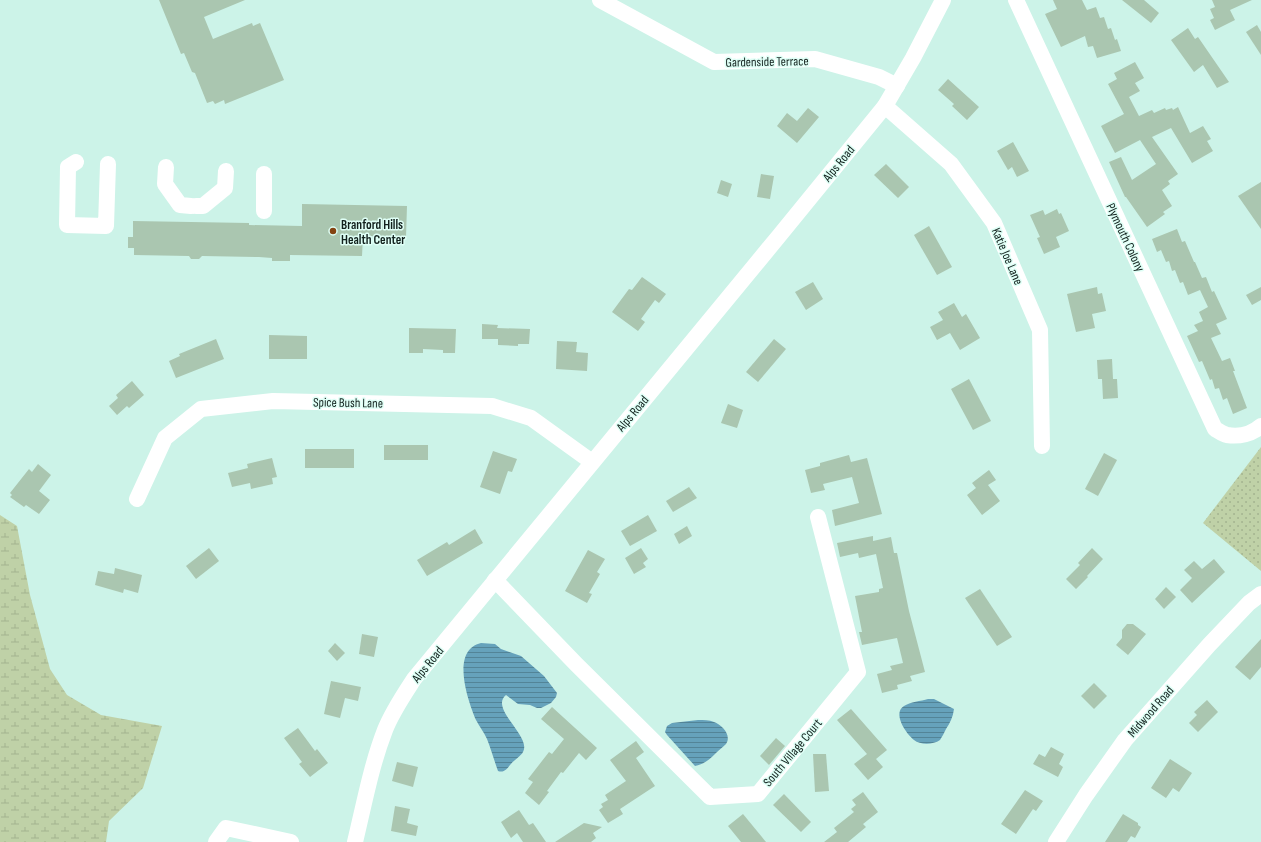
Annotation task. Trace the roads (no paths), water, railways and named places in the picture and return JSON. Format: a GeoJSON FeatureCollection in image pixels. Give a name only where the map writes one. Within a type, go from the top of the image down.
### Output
{"type":"FeatureCollection","features":[{"type":"Feature","properties":{"kind":"street","name":"Gardenside Terrace"},"geometry":{"type":"LineString","coordinates":[[600,0],[714,62],[814,59],[879,77],[897,86]]}},
{"type":"Feature","properties":{"kind":"street","name":"Alps Road"},"geometry":{"type":"LineString","coordinates":[[355,842],[372,773],[385,730],[395,709],[414,679],[885,106],[913,58],[943,0]]}},
{"type":"Feature","properties":{"kind":"street","name":"Plymouth Colony"},"geometry":{"type":"LineString","coordinates":[[1016,0],[1215,429],[1225,435],[1241,436],[1261,426]]}},
{"type":"Feature","properties":{"kind":"street","name":"Katie Joe Lane"},"geometry":{"type":"LineString","coordinates":[[885,106],[951,164],[994,223],[1040,330],[1042,446]]}},
{"type":"Feature","properties":{"kind":"street"},"geometry":{"type":"LineString","coordinates":[[76,162],[68,167],[67,224],[106,226],[108,164]]}},
{"type":"Feature","properties":{"kind":"street"},"geometry":{"type":"LineString","coordinates":[[166,167],[165,184],[180,206],[203,206],[225,188],[226,171]]}},
{"type":"Feature","properties":{"kind":"street"},"geometry":{"type":"LineString","coordinates":[[264,174],[264,211]]}},
{"type":"Feature","properties":{"kind":"street","name":"Spice Bush Lane"},"geometry":{"type":"LineString","coordinates":[[138,499],[166,438],[201,409],[273,401],[492,406],[531,418],[592,462]]}},
{"type":"Feature","properties":{"kind":"street","name":"South Village Court"},"geometry":{"type":"LineString","coordinates":[[495,580],[576,664],[710,797],[758,794],[858,672],[818,517]]}},
{"type":"Feature","properties":{"kind":"street","name":"Midwood Road"},"geometry":{"type":"LineString","coordinates":[[1056,842],[1086,795],[1125,740],[1209,645],[1249,603],[1261,594]]}},
{"type":"Feature","properties":{"kind":"street"},"geometry":{"type":"LineString","coordinates":[[216,842],[226,828],[291,842]]}},
{"type":"Feature","properties":{"kind":"water"},"geometry":{"type":"Polygon","coordinates":[[[481,643],[495,644],[501,649],[521,656],[544,676],[557,693],[556,697],[551,703],[541,708],[518,704],[506,695],[502,701],[503,708],[506,715],[522,738],[524,746],[522,754],[504,771],[498,771],[487,739],[476,720],[466,689],[464,665],[466,655],[472,648],[481,643]]]}},
{"type":"Feature","properties":{"kind":"water"},"geometry":{"type":"Polygon","coordinates":[[[928,699],[934,699],[954,709],[951,720],[940,740],[930,744],[923,744],[914,740],[907,733],[899,713],[906,705],[928,699]]]}},
{"type":"Feature","properties":{"kind":"water"},"geometry":{"type":"Polygon","coordinates":[[[708,720],[717,723],[727,734],[728,741],[712,757],[704,763],[695,766],[665,732],[667,726],[672,723],[708,720]]]}},
{"type":"Feature","properties":{"kind":"place","name":"Branford Hills Health Center"},"geometry":{"type":"Point","coordinates":[333,231]}}]}
